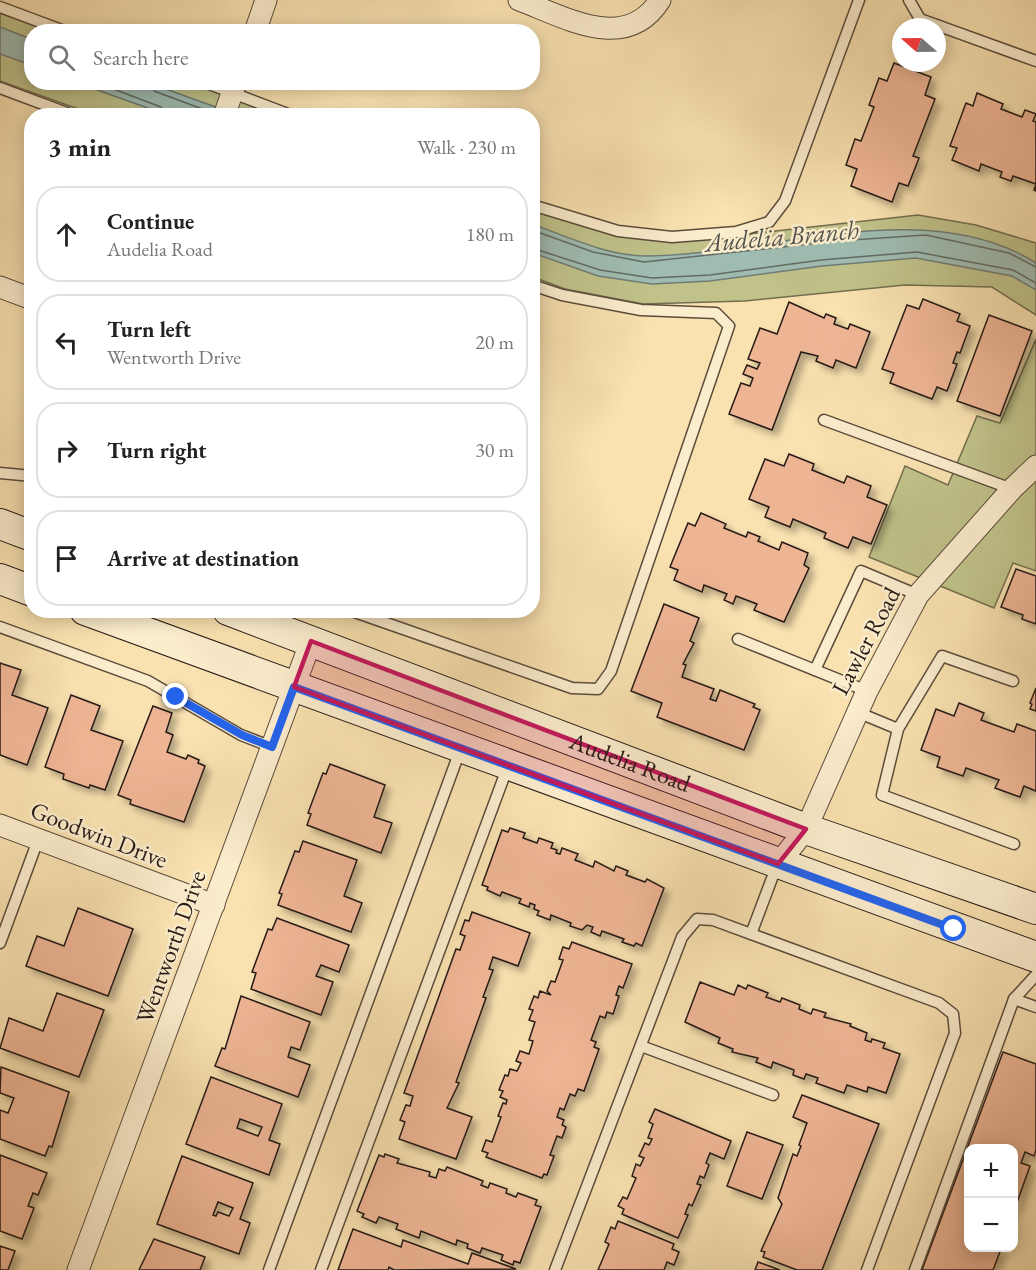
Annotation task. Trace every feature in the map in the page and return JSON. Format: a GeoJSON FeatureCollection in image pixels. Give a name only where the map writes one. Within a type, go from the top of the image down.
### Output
{"type":"FeatureCollection","features":[{"type":"Feature","properties":{"kind":"main road"},"geometry":{"type":"LineString","coordinates":[[0,524],[24,533]]}},
{"type":"Feature","properties":{"kind":"main road"},"geometry":{"type":"LineString","coordinates":[[0,579],[24,588]]}},
{"type":"Feature","properties":{"kind":"main road","name":"Audelia Road"},"geometry":{"type":"LineString","coordinates":[[107,618],[1036,957]]}},
{"type":"Feature","properties":{"kind":"main road","name":"Audelia Road"},"geometry":{"type":"LineString","coordinates":[[249,618],[806,829],[1036,909]]}},
{"type":"Feature","properties":{"kind":"street"},"geometry":{"type":"LineString","coordinates":[[258,24],[266,0]]}},
{"type":"Feature","properties":{"kind":"street"},"geometry":{"type":"LineString","coordinates":[[519,0],[585,25],[606,29],[628,27],[651,15],[660,0]]}},
{"type":"Feature","properties":{"kind":"street"},"geometry":{"type":"LineString","coordinates":[[0,287],[24,295]]}},
{"type":"Feature","properties":{"kind":"street","name":"Lawler Road"},"geometry":{"type":"LineString","coordinates":[[778,864],[806,829],[867,691],[918,595],[1012,489],[1036,466]]}},
{"type":"Feature","properties":{"kind":"street","name":"Wentworth Drive"},"geometry":{"type":"LineString","coordinates":[[78,1270],[311,641]]}},
{"type":"Feature","properties":{"kind":"street","name":"Goodwin Drive"},"geometry":{"type":"LineString","coordinates":[[0,825],[213,905]]}},
{"type":"Feature","properties":{"kind":"lane"},"geometry":{"type":"LineString","coordinates":[[540,207],[618,231],[672,237],[736,232],[769,222],[785,201],[859,0]]}},
{"type":"Feature","properties":{"kind":"lane"},"geometry":{"type":"LineString","coordinates":[[909,0],[920,18],[1036,61]]}},
{"type":"Feature","properties":{"kind":"lane"},"geometry":{"type":"LineString","coordinates":[[0,6],[46,24]]}},
{"type":"Feature","properties":{"kind":"lane"},"geometry":{"type":"LineString","coordinates":[[0,88],[54,108]]}},
{"type":"Feature","properties":{"kind":"lane"},"geometry":{"type":"LineString","coordinates":[[216,90],[230,99],[263,108]]}},
{"type":"Feature","properties":{"kind":"lane"},"geometry":{"type":"LineString","coordinates":[[372,618],[572,688],[598,689],[611,671],[729,326],[716,314],[641,310],[562,295],[540,288]]}},
{"type":"Feature","properties":{"kind":"lane"},"geometry":{"type":"LineString","coordinates":[[824,420],[1012,489]]}},
{"type":"Feature","properties":{"kind":"lane"},"geometry":{"type":"LineString","coordinates":[[0,473],[24,475]]}},
{"type":"Feature","properties":{"kind":"lane"},"geometry":{"type":"LineString","coordinates":[[815,670],[861,571],[918,595]]}},
{"type":"Feature","properties":{"kind":"lane"},"geometry":{"type":"LineString","coordinates":[[0,627],[148,681],[242,735],[272,747]]}},
{"type":"Feature","properties":{"kind":"lane"},"geometry":{"type":"LineString","coordinates":[[738,639],[867,691]]}},
{"type":"Feature","properties":{"kind":"lane"},"geometry":{"type":"LineString","coordinates":[[1013,681],[942,656],[898,729],[882,795],[1014,844]]}},
{"type":"Feature","properties":{"kind":"lane"},"geometry":{"type":"LineString","coordinates":[[857,712],[898,729]]}},
{"type":"Feature","properties":{"kind":"lane"},"geometry":{"type":"LineString","coordinates":[[269,1270],[461,748]]}},
{"type":"Feature","properties":{"kind":"lane"},"geometry":{"type":"LineString","coordinates":[[321,1270],[508,765]]}},
{"type":"Feature","properties":{"kind":"lane"},"geometry":{"type":"LineString","coordinates":[[0,943],[38,840]]}},
{"type":"Feature","properties":{"kind":"lane"},"geometry":{"type":"LineString","coordinates":[[751,934],[778,864]]}},
{"type":"Feature","properties":{"kind":"lane"},"geometry":{"type":"LineString","coordinates":[[555,1270],[682,936],[697,919],[712,920],[939,1003],[953,1014],[955,1033],[867,1270]]}},
{"type":"Feature","properties":{"kind":"lane"},"geometry":{"type":"LineString","coordinates":[[915,1270],[1014,999],[1036,975]]}},
{"type":"Feature","properties":{"kind":"lane"},"geometry":{"type":"LineString","coordinates":[[1014,999],[1036,1007]]}},
{"type":"Feature","properties":{"kind":"lane"},"geometry":{"type":"LineString","coordinates":[[641,1046],[773,1095]]}},
{"type":"Feature","properties":{"kind":"highlighted area"},"geometry":{"type":"Polygon","coordinates":[[[311,641],[806,829],[778,864],[294,687],[311,641]]]}},
{"type":"Feature","properties":{"kind":"green space"},"geometry":{"type":"Polygon","coordinates":[[[0,8],[45,24],[24,24],[24,90],[0,81],[0,8]]]}},
{"type":"Feature","properties":{"kind":"green space"},"geometry":{"type":"Polygon","coordinates":[[[25,90],[223,90],[274,108],[75,108],[25,90]]]}},
{"type":"Feature","properties":{"kind":"green space"},"geometry":{"type":"Polygon","coordinates":[[[540,206],[597,226],[712,238],[918,215],[976,225],[1036,243],[1036,315],[992,287],[905,285],[745,301],[643,304],[565,289],[540,280],[540,206]]]}},
{"type":"Feature","properties":{"kind":"green space"},"geometry":{"type":"Polygon","coordinates":[[[1036,339],[1036,571],[1013,563],[994,608],[869,557],[905,466],[948,485],[977,416],[1000,423],[1036,339]]]}},
{"type":"Feature","properties":{"kind":"water"},"geometry":{"type":"Polygon","coordinates":[[[0,27],[24,36],[24,63],[0,54],[0,27]]]}},
{"type":"Feature","properties":{"kind":"water"},"geometry":{"type":"Polygon","coordinates":[[[97,90],[168,90],[219,108],[148,108],[97,90]]]}},
{"type":"Feature","properties":{"kind":"water"},"geometry":{"type":"Polygon","coordinates":[[[540,227],[617,253],[646,256],[693,253],[846,233],[896,230],[946,232],[993,243],[1036,263],[1036,290],[1012,276],[916,258],[822,266],[710,281],[652,284],[598,276],[540,255],[540,227]]]}},
{"type":"Feature","properties":{"kind":"building"},"geometry":{"type":"Polygon","coordinates":[[[892,68],[892,72],[918,72],[931,77],[925,95],[935,99],[913,156],[919,158],[908,186],[899,183],[892,202],[851,186],[857,169],[846,165],[855,139],[861,141],[874,107],[869,105],[879,78],[887,81],[892,68]]]}},
{"type":"Feature","properties":{"kind":"building"},"geometry":{"type":"Polygon","coordinates":[[[977,93],[1003,104],[1001,109],[1022,117],[1025,110],[1036,114],[1033,121],[1036,122],[1036,184],[1013,176],[1011,181],[1000,177],[1002,172],[981,164],[979,171],[952,160],[957,148],[950,146],[966,103],[973,106],[977,93]]]}},
{"type":"Feature","properties":{"kind":"building"},"geometry":{"type":"Polygon","coordinates":[[[923,299],[960,314],[957,321],[970,326],[960,353],[957,352],[953,363],[957,364],[947,391],[937,387],[932,399],[890,383],[894,373],[882,369],[907,305],[919,309],[923,299]]]}},
{"type":"Feature","properties":{"kind":"building"},"geometry":{"type":"Polygon","coordinates":[[[789,302],[824,318],[826,314],[836,318],[834,324],[848,329],[850,324],[870,332],[856,368],[836,360],[833,368],[816,361],[818,356],[801,352],[772,430],[729,414],[741,383],[750,386],[753,378],[743,374],[747,365],[757,369],[760,363],[748,359],[760,328],[777,334],[789,302]]]}},
{"type":"Feature","properties":{"kind":"building"},"geometry":{"type":"Polygon","coordinates":[[[989,315],[1032,331],[1000,416],[957,401],[989,315]]]}},
{"type":"Feature","properties":{"kind":"building"},"geometry":{"type":"Polygon","coordinates":[[[789,454],[814,464],[812,470],[844,483],[847,476],[871,486],[867,497],[887,505],[871,544],[853,537],[848,548],[824,538],[826,533],[793,519],[790,527],[765,517],[769,507],[749,499],[765,459],[784,466],[789,454]]]}},
{"type":"Feature","properties":{"kind":"building"},"geometry":{"type":"Polygon","coordinates":[[[701,513],[726,524],[724,528],[746,537],[748,532],[760,537],[758,541],[779,550],[782,542],[808,553],[804,565],[809,568],[784,622],[754,610],[757,604],[736,596],[733,604],[724,600],[727,594],[704,585],[702,592],[674,580],[678,570],[670,567],[688,523],[695,526],[701,513]]]}},
{"type":"Feature","properties":{"kind":"building"},"geometry":{"type":"Polygon","coordinates":[[[1016,569],[1036,576],[1036,624],[1022,619],[1023,615],[1001,607],[1016,569]]]}},
{"type":"Feature","properties":{"kind":"building"},"geometry":{"type":"Polygon","coordinates":[[[664,604],[699,618],[690,641],[694,643],[683,664],[686,665],[682,677],[714,689],[710,699],[716,701],[720,690],[755,704],[753,707],[760,710],[744,750],[657,717],[662,703],[631,691],[664,604]]]}},
{"type":"Feature","properties":{"kind":"building"},"geometry":{"type":"Polygon","coordinates":[[[0,663],[21,670],[12,695],[48,708],[27,765],[0,755],[0,663]]]}},
{"type":"Feature","properties":{"kind":"building"},"geometry":{"type":"Polygon","coordinates":[[[1036,688],[1036,711],[1030,709],[1032,704],[1030,703],[1036,688]]]}},
{"type":"Feature","properties":{"kind":"building"},"geometry":{"type":"Polygon","coordinates":[[[71,695],[100,706],[91,730],[123,741],[105,790],[90,785],[89,788],[63,779],[64,774],[45,767],[71,695]]]}},
{"type":"Feature","properties":{"kind":"building"},"geometry":{"type":"Polygon","coordinates":[[[959,703],[984,713],[981,720],[1014,732],[1017,724],[1036,731],[1036,791],[1024,786],[1020,797],[995,788],[999,780],[966,768],[963,776],[937,767],[940,757],[921,750],[936,709],[954,716],[959,703]]]}},
{"type":"Feature","properties":{"kind":"building"},"geometry":{"type":"Polygon","coordinates":[[[153,706],[172,713],[166,732],[173,735],[167,752],[186,759],[188,755],[205,766],[184,822],[130,804],[131,800],[118,795],[153,706]]]}},
{"type":"Feature","properties":{"kind":"building"},"geometry":{"type":"Polygon","coordinates":[[[330,764],[385,785],[374,817],[392,823],[381,853],[307,825],[311,814],[308,813],[323,773],[326,774],[330,764]]]}},
{"type":"Feature","properties":{"kind":"building"},"geometry":{"type":"Polygon","coordinates":[[[510,828],[525,833],[523,838],[537,843],[539,838],[553,843],[551,848],[557,850],[556,853],[560,854],[562,848],[578,854],[575,860],[593,867],[595,861],[614,871],[616,866],[628,871],[626,875],[645,882],[647,879],[664,888],[642,946],[622,942],[624,939],[602,931],[600,936],[591,932],[593,927],[587,925],[582,930],[551,915],[550,920],[537,915],[539,911],[534,909],[535,905],[530,903],[529,907],[519,903],[521,899],[502,892],[500,896],[487,890],[488,887],[482,885],[502,830],[508,832],[510,828]]]}},
{"type":"Feature","properties":{"kind":"building"},"geometry":{"type":"Polygon","coordinates":[[[303,841],[357,860],[344,896],[362,903],[351,932],[278,905],[282,894],[279,893],[295,851],[299,852],[303,841]]]}},
{"type":"Feature","properties":{"kind":"building"},"geometry":{"type":"Polygon","coordinates":[[[78,908],[133,929],[108,996],[26,966],[37,936],[64,946],[78,908]]]}},
{"type":"Feature","properties":{"kind":"building"},"geometry":{"type":"Polygon","coordinates":[[[472,912],[530,933],[518,966],[493,957],[489,969],[493,970],[483,997],[486,998],[456,1082],[459,1083],[447,1108],[472,1117],[456,1159],[399,1139],[405,1122],[400,1120],[406,1105],[410,1106],[413,1096],[404,1093],[456,949],[460,950],[465,936],[460,934],[465,920],[469,921],[472,912]]]}},
{"type":"Feature","properties":{"kind":"building"},"geometry":{"type":"Polygon","coordinates":[[[277,918],[349,945],[339,972],[321,965],[316,976],[333,982],[321,1015],[251,989],[256,973],[252,972],[268,929],[272,930],[277,918]]]}},
{"type":"Feature","properties":{"kind":"building"},"geometry":{"type":"Polygon","coordinates":[[[572,942],[632,964],[623,988],[619,986],[616,995],[619,996],[613,1014],[607,1012],[605,1018],[600,1016],[591,1040],[596,1042],[594,1047],[599,1049],[584,1091],[578,1089],[575,1096],[570,1094],[564,1110],[560,1108],[557,1117],[564,1120],[562,1125],[566,1127],[562,1138],[557,1136],[550,1155],[554,1156],[547,1175],[544,1174],[542,1178],[486,1157],[488,1153],[482,1151],[486,1140],[492,1142],[501,1117],[498,1116],[503,1103],[506,1104],[507,1100],[500,1097],[503,1091],[499,1090],[505,1075],[508,1076],[510,1069],[517,1071],[521,1063],[516,1061],[520,1051],[529,1054],[533,1041],[529,1040],[535,1022],[529,1020],[533,1010],[529,1009],[534,996],[538,998],[540,991],[551,995],[547,991],[551,981],[555,982],[563,960],[559,959],[563,947],[569,949],[572,942]]]}},
{"type":"Feature","properties":{"kind":"building"},"geometry":{"type":"Polygon","coordinates":[[[700,982],[734,995],[738,985],[746,989],[748,985],[768,993],[766,997],[780,1002],[782,998],[800,1005],[799,1009],[811,1014],[813,1009],[826,1013],[824,1017],[851,1024],[850,1026],[867,1033],[865,1040],[871,1042],[872,1039],[885,1043],[883,1048],[900,1054],[886,1093],[868,1087],[867,1092],[847,1085],[844,1093],[816,1083],[818,1078],[806,1074],[804,1079],[793,1075],[794,1070],[773,1062],[771,1068],[756,1062],[758,1058],[732,1052],[733,1049],[718,1043],[720,1038],[685,1022],[700,982]]]}},
{"type":"Feature","properties":{"kind":"building"},"geometry":{"type":"Polygon","coordinates":[[[57,993],[104,1010],[79,1077],[0,1048],[9,1018],[43,1031],[57,993]]]}},
{"type":"Feature","properties":{"kind":"building"},"geometry":{"type":"Polygon","coordinates":[[[241,996],[310,1022],[300,1050],[291,1047],[288,1057],[310,1065],[298,1097],[215,1066],[222,1048],[225,1049],[241,996]]]}},
{"type":"Feature","properties":{"kind":"building"},"geometry":{"type":"Polygon","coordinates":[[[1003,1052],[1036,1064],[1036,1150],[1034,1156],[1025,1152],[1021,1163],[1030,1166],[1018,1200],[1018,1144],[969,1144],[1003,1052]]]}},
{"type":"Feature","properties":{"kind":"building"},"geometry":{"type":"Polygon","coordinates":[[[1,1067],[69,1092],[52,1147],[49,1146],[45,1156],[0,1139],[0,1110],[8,1113],[14,1098],[0,1093],[1,1067]]]}},
{"type":"Feature","properties":{"kind":"building"},"geometry":{"type":"Polygon","coordinates":[[[211,1077],[282,1104],[269,1140],[280,1144],[269,1175],[186,1144],[211,1077]],[[240,1119],[237,1128],[258,1136],[262,1127],[240,1119]]]}},
{"type":"Feature","properties":{"kind":"building"},"geometry":{"type":"Polygon","coordinates":[[[802,1095],[879,1124],[822,1270],[797,1270],[763,1257],[765,1252],[761,1251],[782,1204],[778,1198],[793,1154],[797,1156],[801,1146],[799,1145],[807,1123],[793,1117],[802,1095]]]}},
{"type":"Feature","properties":{"kind":"building"},"geometry":{"type":"Polygon","coordinates":[[[655,1109],[731,1141],[724,1159],[710,1153],[706,1163],[709,1165],[704,1178],[700,1176],[697,1184],[701,1185],[692,1206],[689,1204],[685,1214],[688,1215],[678,1238],[622,1214],[624,1209],[618,1206],[623,1197],[627,1199],[636,1178],[632,1176],[636,1164],[640,1166],[644,1158],[639,1156],[645,1143],[649,1145],[652,1139],[648,1138],[653,1124],[649,1122],[655,1109]]]}},
{"type":"Feature","properties":{"kind":"building"},"geometry":{"type":"Polygon","coordinates":[[[747,1132],[783,1145],[762,1199],[727,1186],[747,1132]]]}},
{"type":"Feature","properties":{"kind":"building"},"geometry":{"type":"Polygon","coordinates":[[[385,1154],[399,1159],[397,1163],[430,1172],[429,1176],[436,1178],[439,1169],[445,1171],[447,1167],[483,1181],[481,1185],[488,1188],[490,1183],[507,1189],[506,1193],[516,1197],[518,1193],[537,1200],[535,1205],[541,1207],[520,1263],[514,1261],[513,1265],[501,1260],[503,1255],[482,1248],[480,1253],[467,1248],[468,1244],[457,1240],[456,1245],[421,1231],[419,1238],[396,1229],[398,1224],[379,1217],[376,1223],[362,1217],[364,1214],[357,1211],[379,1155],[384,1157],[385,1154]]]}},
{"type":"Feature","properties":{"kind":"building"},"geometry":{"type":"Polygon","coordinates":[[[0,1155],[47,1173],[38,1195],[33,1193],[28,1206],[34,1208],[22,1239],[0,1231],[0,1155]]]}},
{"type":"Feature","properties":{"kind":"building"},"geometry":{"type":"Polygon","coordinates":[[[182,1156],[253,1183],[240,1219],[250,1223],[239,1254],[157,1224],[182,1156]],[[218,1202],[213,1215],[216,1216],[218,1212],[229,1216],[233,1208],[218,1202]]]}},
{"type":"Feature","properties":{"kind":"building"},"geometry":{"type":"Polygon","coordinates":[[[964,1157],[964,1252],[1000,1252],[993,1270],[922,1270],[964,1157]]]}},
{"type":"Feature","properties":{"kind":"building"},"geometry":{"type":"Polygon","coordinates":[[[618,1221],[674,1244],[672,1249],[679,1252],[674,1265],[667,1262],[664,1270],[598,1270],[609,1244],[605,1242],[611,1227],[615,1229],[618,1221]]]}},
{"type":"Feature","properties":{"kind":"building"},"geometry":{"type":"Polygon","coordinates":[[[353,1229],[401,1247],[403,1240],[468,1264],[472,1253],[516,1269],[394,1270],[389,1267],[388,1270],[338,1270],[353,1229]]]}},
{"type":"Feature","properties":{"kind":"building"},"geometry":{"type":"Polygon","coordinates":[[[154,1239],[205,1257],[200,1270],[139,1270],[154,1239]]]}},
{"type":"Feature","properties":{"kind":"building"},"geometry":{"type":"Polygon","coordinates":[[[0,1246],[15,1251],[8,1270],[0,1270],[0,1246]]]}},
{"type":"Feature","properties":{"kind":"building"},"geometry":{"type":"Polygon","coordinates":[[[758,1262],[780,1270],[755,1270],[758,1262]]]}},
{"type":"Feature","properties":{"kind":"route"},"geometry":{"type":"LineString","coordinates":[[176,697],[242,735],[272,747],[294,687],[954,929]]}},
{"type":"Feature","properties":{"kind":"water label","name":"Audelia Branch"},"geometry":{"type":"Point","coordinates":[782,236]}}]}
